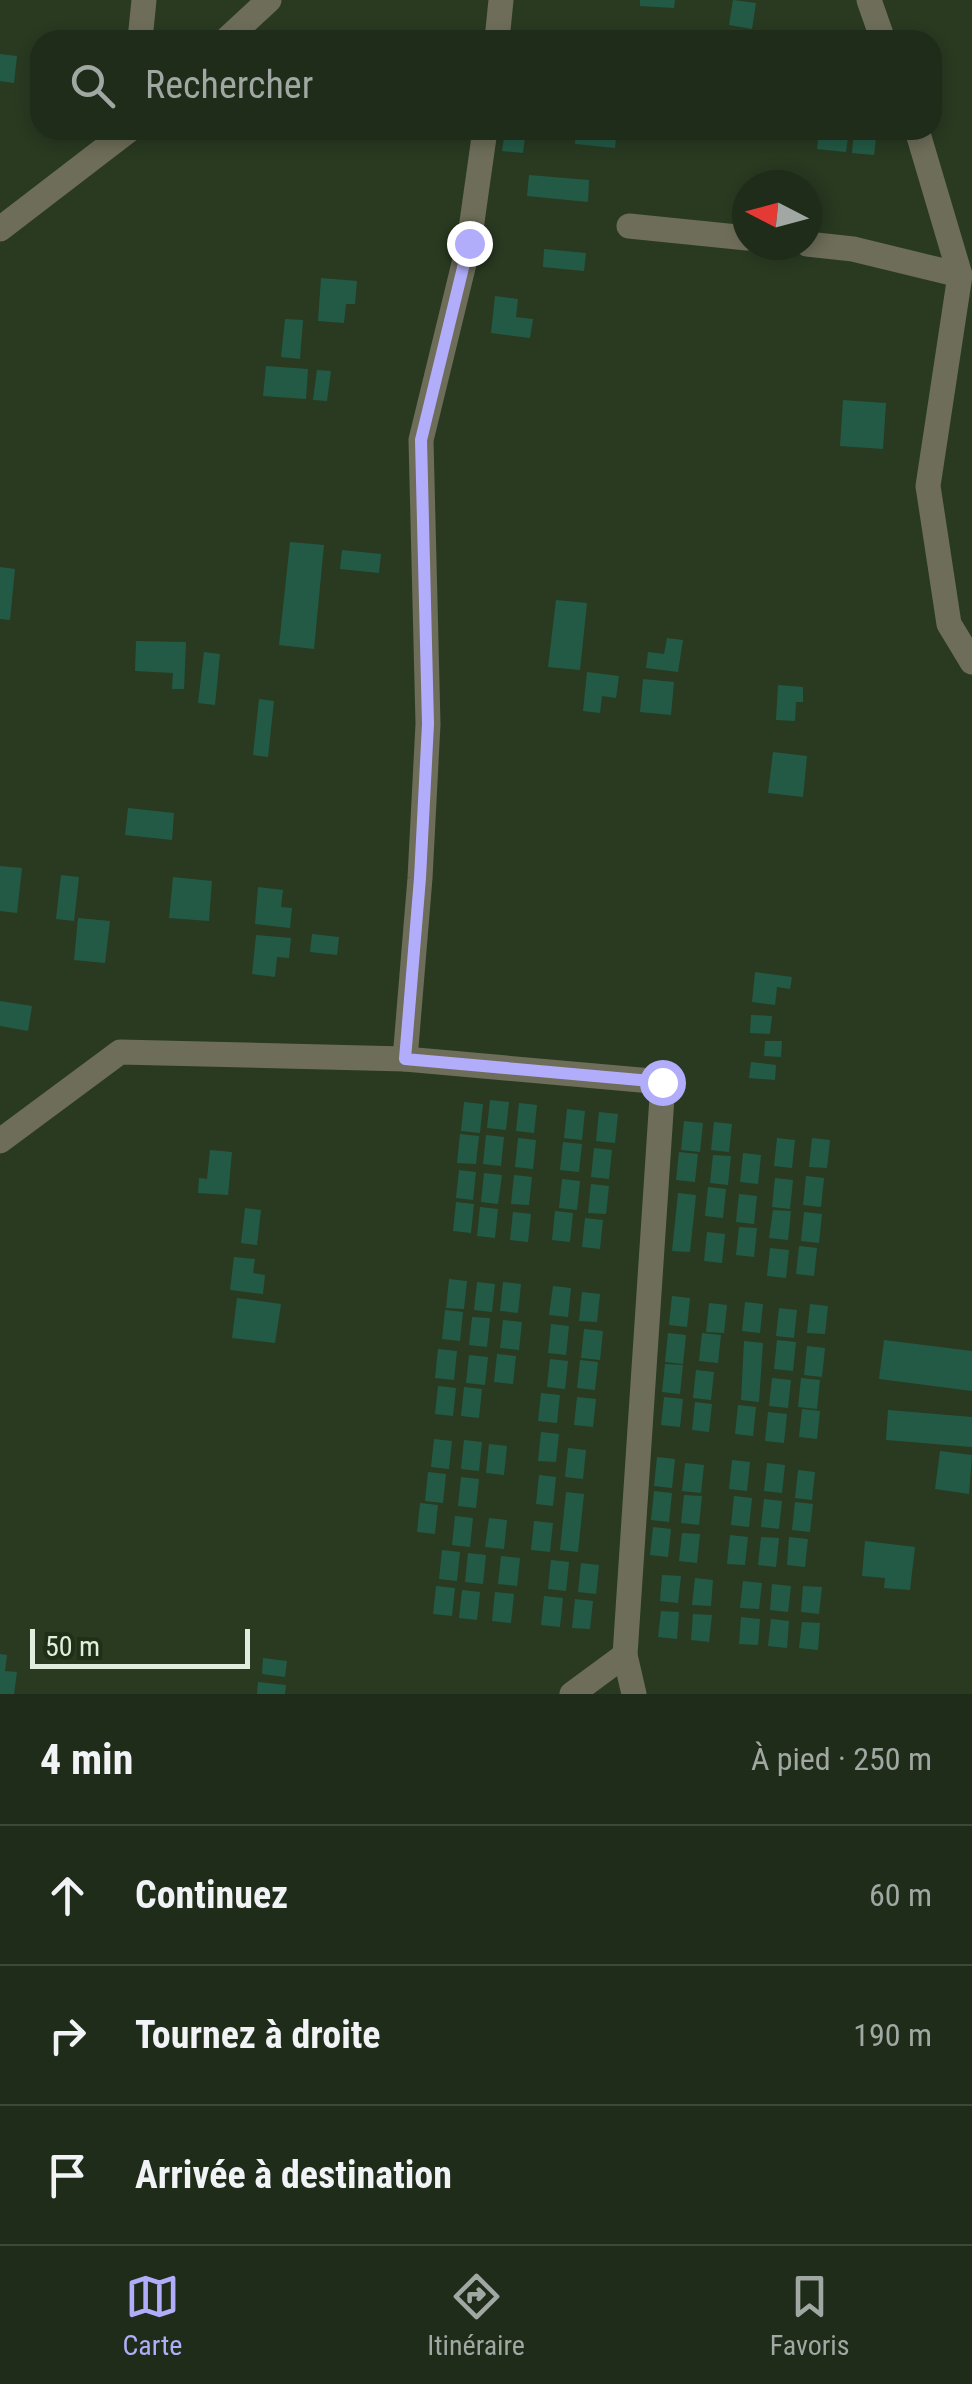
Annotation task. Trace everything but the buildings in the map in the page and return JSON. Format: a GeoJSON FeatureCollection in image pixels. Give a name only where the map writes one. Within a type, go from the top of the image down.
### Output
{"type":"FeatureCollection","features":[{"type":"Feature","properties":{"kind":"street"},"geometry":{"type":"LineString","coordinates":[[141,30],[144,0]]}},
{"type":"Feature","properties":{"kind":"street"},"geometry":{"type":"LineString","coordinates":[[236,30],[268,0]]}},
{"type":"Feature","properties":{"kind":"street"},"geometry":{"type":"LineString","coordinates":[[498,30],[501,0]]}},
{"type":"Feature","properties":{"kind":"street"},"geometry":{"type":"LineString","coordinates":[[868,0],[880,30]]}},
{"type":"Feature","properties":{"kind":"street"},"geometry":{"type":"LineString","coordinates":[[0,229],[116,140]]}},
{"type":"Feature","properties":{"kind":"street"},"geometry":{"type":"LineString","coordinates":[[405,1059],[428,724],[421,440],[469,243],[483,140]]}},
{"type":"Feature","properties":{"kind":"street"},"geometry":{"type":"LineString","coordinates":[[920,140],[960,275],[928,486],[949,624],[972,662]]}},
{"type":"Feature","properties":{"kind":"street"},"geometry":{"type":"LineString","coordinates":[[629,226],[732,236]]}},
{"type":"Feature","properties":{"kind":"street"},"geometry":{"type":"LineString","coordinates":[[822,246],[853,249],[960,275]]}},
{"type":"Feature","properties":{"kind":"street"},"geometry":{"type":"LineString","coordinates":[[0,1141],[120,1052],[405,1059],[662,1082],[625,1654],[634,1694]]}},
{"type":"Feature","properties":{"kind":"street"},"geometry":{"type":"LineString","coordinates":[[572,1694],[625,1654]]}},
{"type":"Feature","properties":{"kind":"route"},"geometry":{"type":"LineString","coordinates":[[469,243],[421,440],[428,724],[405,1059],[662,1082]]}}]}
